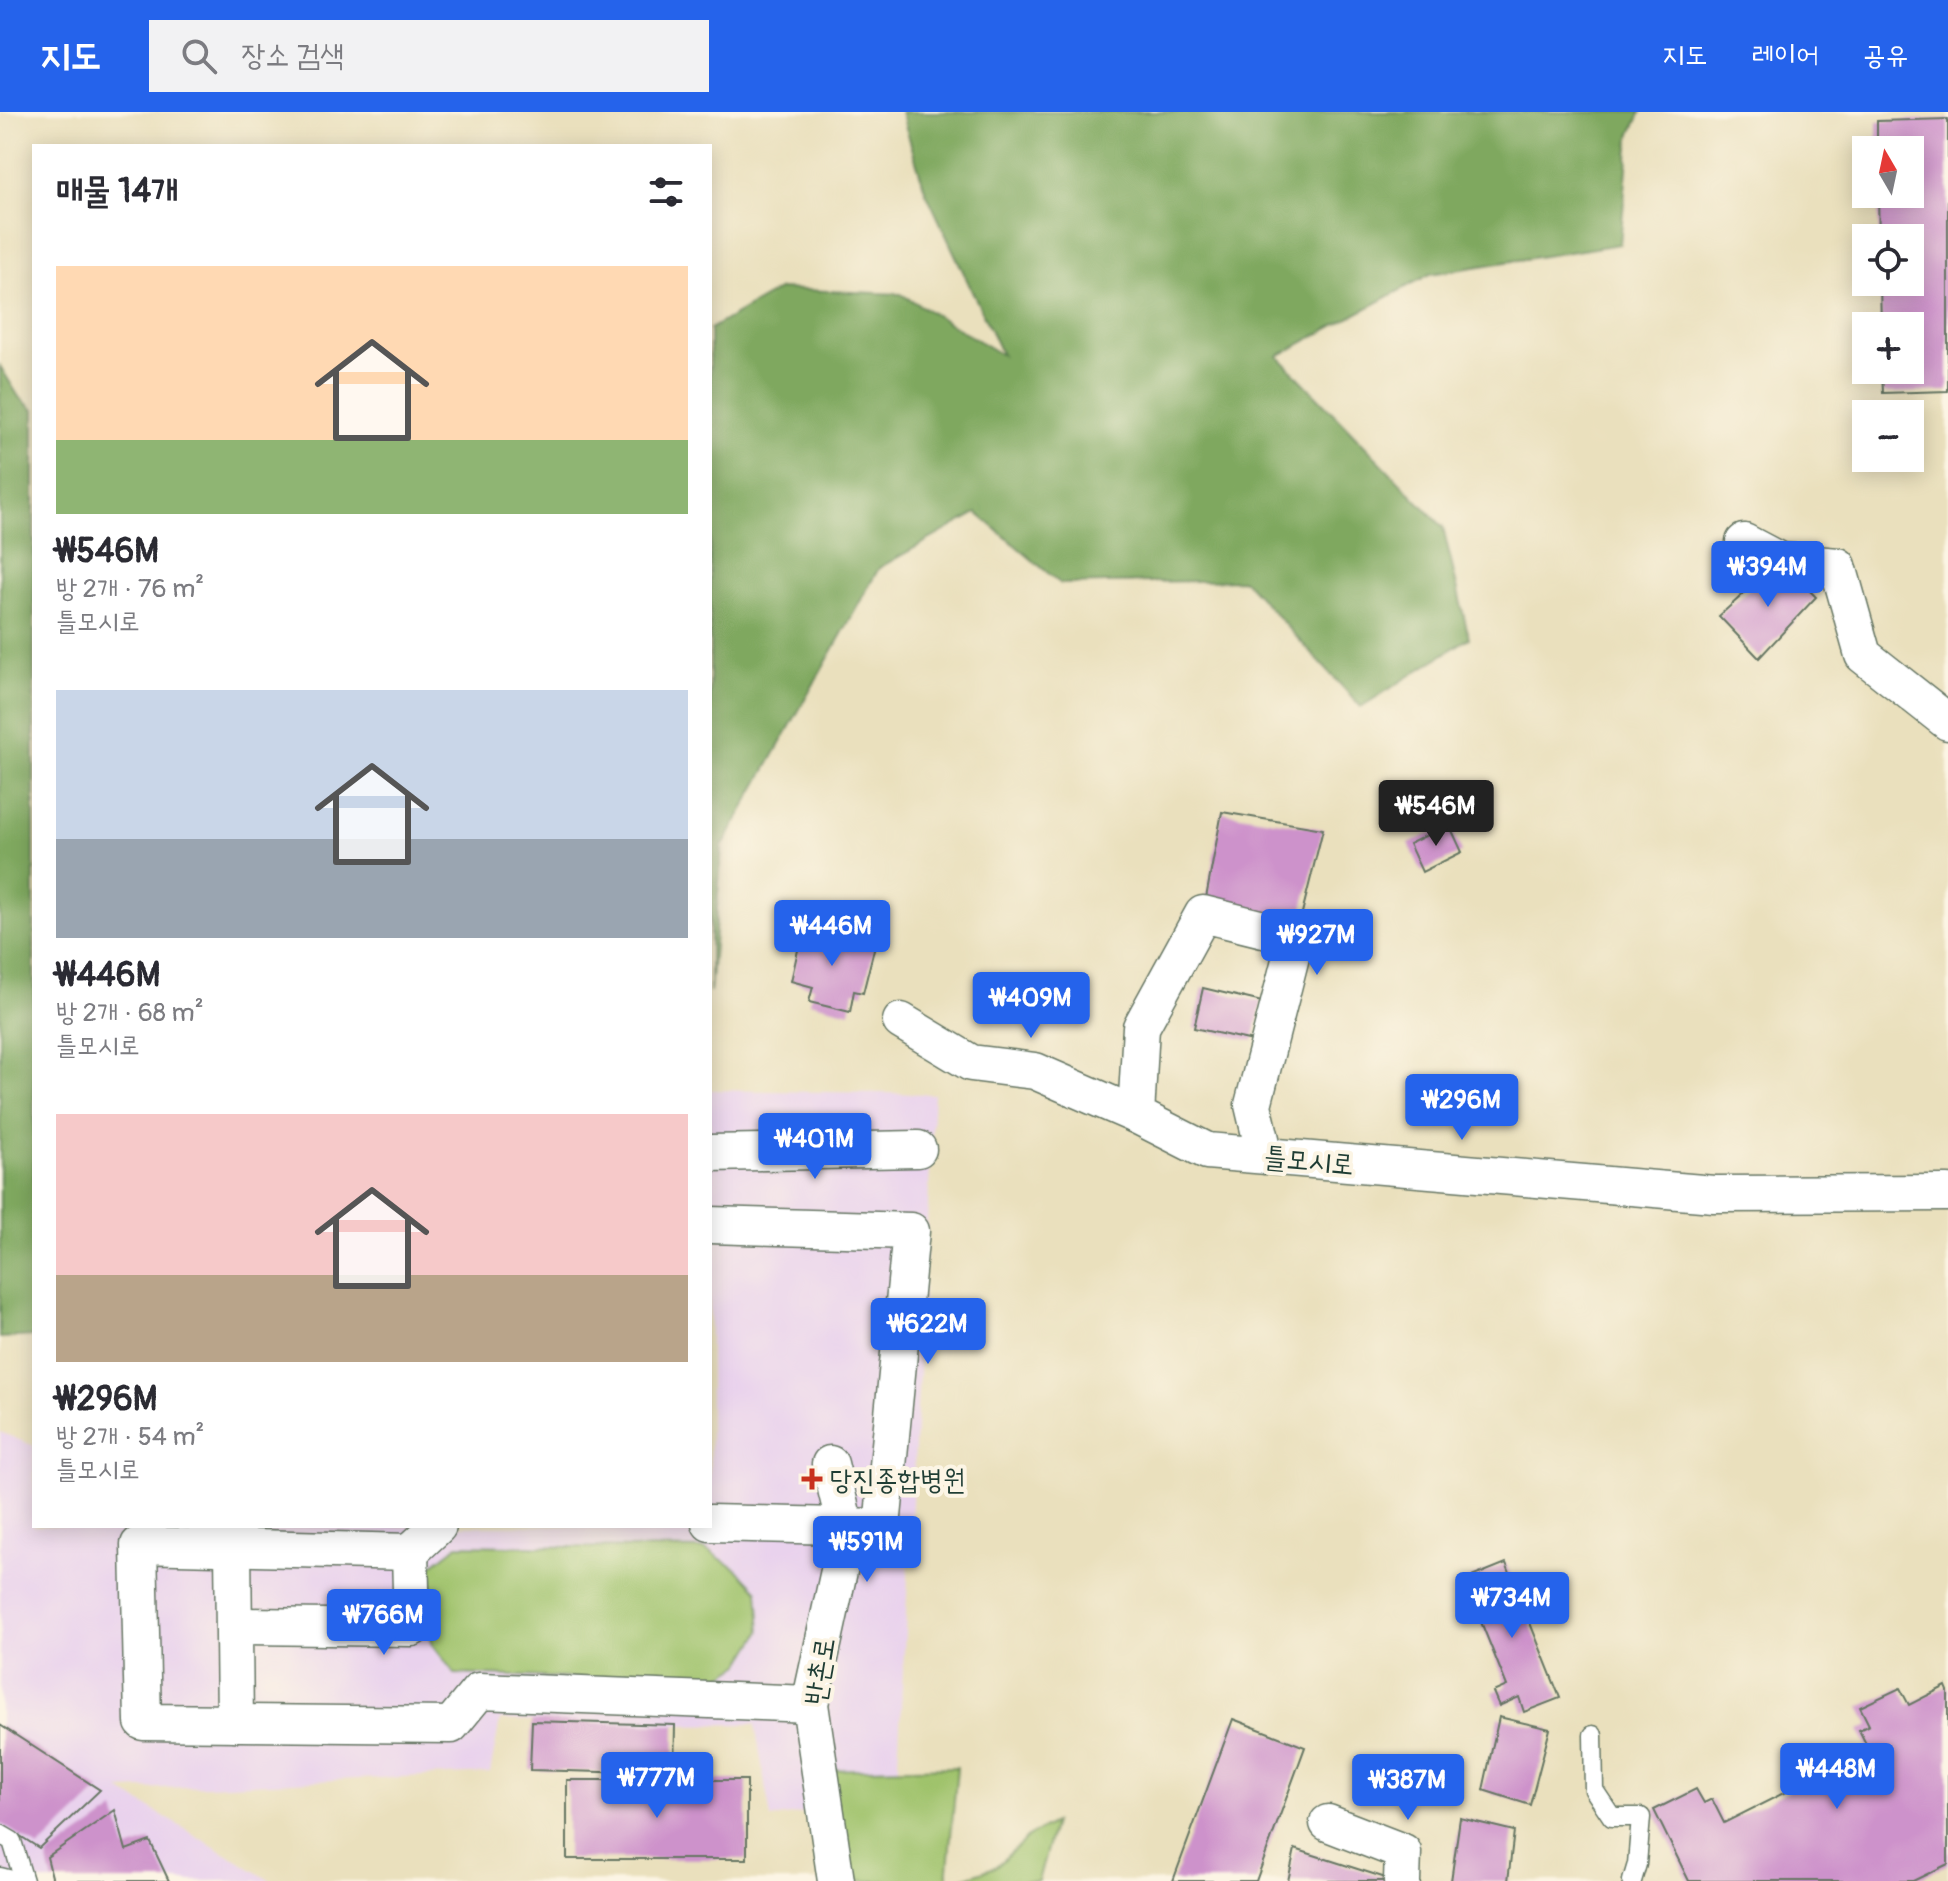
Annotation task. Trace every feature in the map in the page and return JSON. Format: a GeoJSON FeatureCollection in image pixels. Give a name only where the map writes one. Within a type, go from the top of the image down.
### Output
{"type":"FeatureCollection","features":[{"type":"Feature","properties":{"kind":"street"},"geometry":{"type":"LineString","coordinates":[[1744,542],[1780,561],[1838,566],[1863,655],[1948,722]]}},
{"type":"Feature","properties":{"kind":"street"},"geometry":{"type":"LineString","coordinates":[[1136,1115],[1141,1027],[1203,914],[1296,937],[1253,1105],[1265,1156]]}},
{"type":"Feature","properties":{"kind":"street","name":"틀모시로"},"geometry":{"type":"LineString","coordinates":[[901,1021],[971,1063],[1035,1071],[1136,1115],[1207,1151],[1714,1194],[1948,1193]]}},
{"type":"Feature","properties":{"kind":"street"},"geometry":{"type":"LineString","coordinates":[[712,1153],[918,1149]]}},
{"type":"Feature","properties":{"kind":"street"},"geometry":{"type":"LineString","coordinates":[[712,1225],[911,1231],[882,1527],[712,1523]]}},
{"type":"Feature","properties":{"kind":"street","name":"반촌로"},"geometry":{"type":"LineString","coordinates":[[830,1464],[847,1534],[810,1704],[836,1881]]}},
{"type":"Feature","properties":{"kind":"street"},"geometry":{"type":"LineString","coordinates":[[436,1528],[410,1552],[139,1545],[143,1722],[451,1725],[479,1691],[810,1704]]}},
{"type":"Feature","properties":{"kind":"street"},"geometry":{"type":"LineString","coordinates":[[233,1548],[235,1723]]}},
{"type":"Feature","properties":{"kind":"street"},"geometry":{"type":"LineString","coordinates":[[234,1626],[412,1628],[410,1552]]}},
{"type":"Feature","properties":{"kind":"street"},"geometry":{"type":"LineString","coordinates":[[1328,1823],[1403,1852],[1402,1881]]}},
{"type":"Feature","properties":{"kind":"lane"},"geometry":{"type":"LineString","coordinates":[[1593,1735],[1594,1790],[1612,1817],[1641,1817],[1637,1864],[1632,1881]]}},
{"type":"Feature","properties":{"kind":"lane"},"geometry":{"type":"LineString","coordinates":[[0,1834],[12,1841],[24,1881]]}},
{"type":"Feature","properties":{"kind":"lane"},"geometry":{"type":"LineString","coordinates":[[0,1877],[16,1881]]}},
{"type":"Feature","properties":{"kind":"shaded area","name":"당진종합병원"},"geometry":{"type":"Polygon","coordinates":[[[712,1090],[934,1094],[896,1799],[771,1818],[755,1724],[500,1720],[490,1773],[120,1790],[271,1881],[0,1881],[0,1432],[32,1445],[32,1528],[712,1528],[712,1090]]]}},
{"type":"Feature","properties":{"kind":"green space"},"geometry":{"type":"Polygon","coordinates":[[[901,112],[1641,112],[1630,136],[1620,244],[1430,274],[1278,356],[1443,527],[1469,638],[1361,707],[1244,580],[1061,584],[977,513],[879,568],[722,847],[712,968],[712,328],[780,289],[901,294],[1002,355],[925,190],[901,112]]]}},
{"type":"Feature","properties":{"kind":"green space"},"geometry":{"type":"Polygon","coordinates":[[[0,366],[19,397],[32,408],[32,1336],[0,1338],[0,366]]]}},
{"type":"Feature","properties":{"kind":"green space"},"geometry":{"type":"Polygon","coordinates":[[[458,1545],[705,1549],[738,1570],[758,1591],[761,1631],[741,1664],[711,1683],[455,1674],[431,1643],[432,1565],[458,1545]]]}},
{"type":"Feature","properties":{"kind":"green space"},"geometry":{"type":"Polygon","coordinates":[[[957,1767],[947,1881],[836,1881],[819,1770],[957,1767]]]}},
{"type":"Feature","properties":{"kind":"green space"},"geometry":{"type":"Polygon","coordinates":[[[1054,1823],[1038,1881],[955,1881],[995,1867],[1029,1836],[1054,1823]]]}},
{"type":"Feature","properties":{"kind":"building"},"geometry":{"type":"Polygon","coordinates":[[[1948,119],[1948,391],[1883,393],[1883,384],[1924,384],[1924,312],[1881,312],[1880,296],[1924,296],[1924,224],[1879,224],[1878,208],[1924,208],[1924,136],[1877,136],[1877,121],[1948,119]]]}},
{"type":"Feature","properties":{"kind":"building"},"geometry":{"type":"Polygon","coordinates":[[[1780,561],[1816,597],[1759,658],[1719,616],[1780,561]]]}},
{"type":"Feature","properties":{"kind":"building"},"geometry":{"type":"Polygon","coordinates":[[[1222,812],[1323,829],[1296,937],[1203,914],[1222,812]]]}},
{"type":"Feature","properties":{"kind":"building"},"geometry":{"type":"Polygon","coordinates":[[[1449,824],[1462,852],[1422,872],[1409,844],[1449,824]]]}},
{"type":"Feature","properties":{"kind":"building"},"geometry":{"type":"Polygon","coordinates":[[[803,928],[875,945],[863,993],[854,991],[850,1012],[809,1002],[813,987],[791,981],[803,928]]]}},
{"type":"Feature","properties":{"kind":"building"},"geometry":{"type":"Polygon","coordinates":[[[1203,988],[1262,1002],[1253,1041],[1194,1028],[1203,988]]]}},
{"type":"Feature","properties":{"kind":"building"},"geometry":{"type":"Polygon","coordinates":[[[1506,1563],[1560,1698],[1524,1712],[1519,1697],[1499,1706],[1493,1692],[1507,1686],[1464,1580],[1506,1563]]]}},
{"type":"Feature","properties":{"kind":"building"},"geometry":{"type":"Polygon","coordinates":[[[1946,1686],[1948,1864],[1913,1881],[1689,1881],[1654,1810],[1696,1789],[1704,1803],[1712,1799],[1724,1823],[1869,1750],[1859,1730],[1869,1725],[1860,1707],[1900,1688],[1909,1705],[1946,1686]]]}},
{"type":"Feature","properties":{"kind":"building"},"geometry":{"type":"Polygon","coordinates":[[[1499,1717],[1550,1729],[1530,1805],[1483,1790],[1499,1717]]]}},
{"type":"Feature","properties":{"kind":"building"},"geometry":{"type":"Polygon","coordinates":[[[1233,1719],[1305,1747],[1256,1881],[1173,1881],[1233,1719]]]}},
{"type":"Feature","properties":{"kind":"building"},"geometry":{"type":"Polygon","coordinates":[[[532,1721],[675,1725],[674,1774],[530,1770],[532,1721]]]}},
{"type":"Feature","properties":{"kind":"building"},"geometry":{"type":"Polygon","coordinates":[[[0,1725],[100,1790],[39,1848],[0,1823],[0,1725]]]}},
{"type":"Feature","properties":{"kind":"building"},"geometry":{"type":"Polygon","coordinates":[[[567,1780],[747,1780],[747,1859],[567,1859],[567,1780]]]}},
{"type":"Feature","properties":{"kind":"building"},"geometry":{"type":"Polygon","coordinates":[[[115,1810],[126,1850],[150,1841],[169,1881],[53,1881],[47,1857],[115,1810]]]}},
{"type":"Feature","properties":{"kind":"building"},"geometry":{"type":"Polygon","coordinates":[[[1460,1818],[1514,1831],[1508,1881],[1451,1881],[1460,1818]]]}},
{"type":"Feature","properties":{"kind":"building"},"geometry":{"type":"Polygon","coordinates":[[[1295,1849],[1392,1880],[1392,1881],[1288,1881],[1295,1849]]]}},
{"type":"Feature","properties":{"kind":"place","name":"당진종합병원"},"geometry":{"type":"Point","coordinates":[812,1479]}}]}
